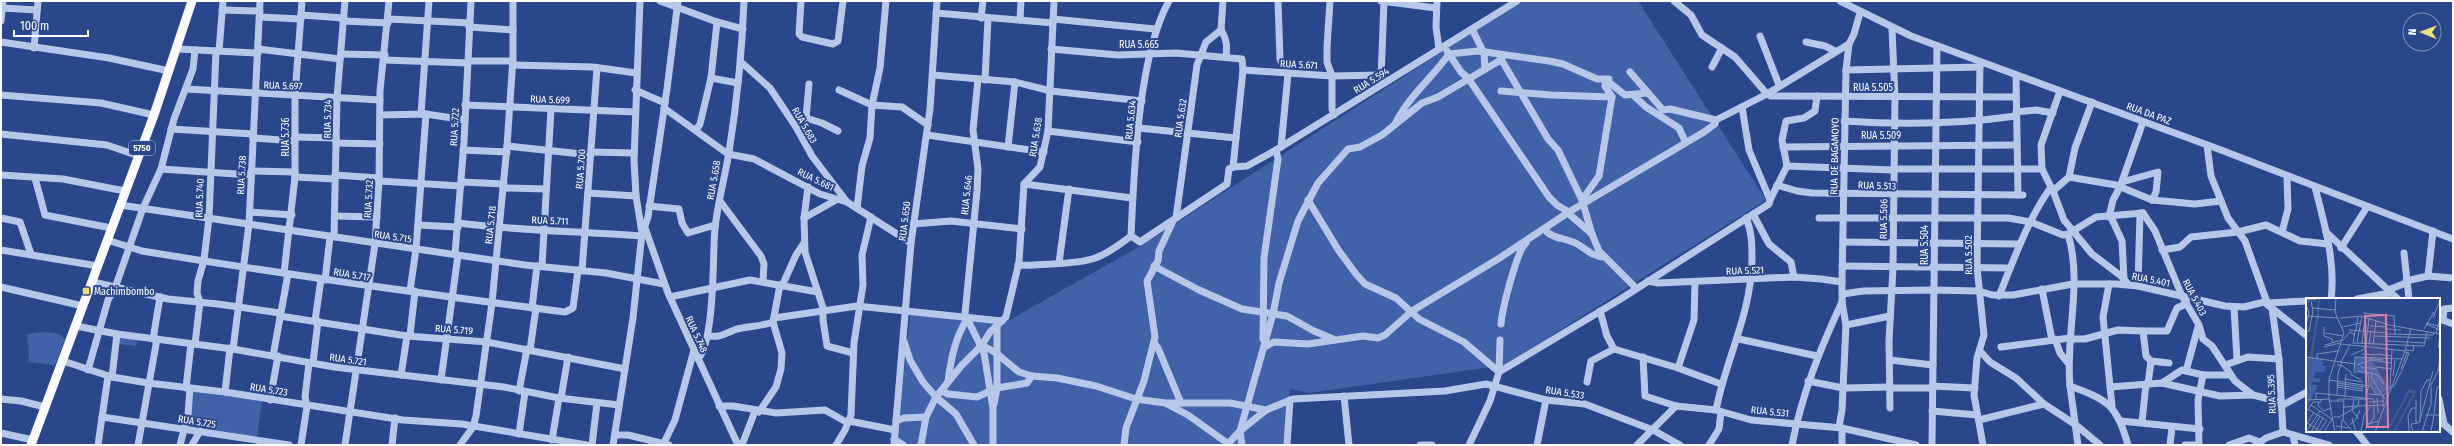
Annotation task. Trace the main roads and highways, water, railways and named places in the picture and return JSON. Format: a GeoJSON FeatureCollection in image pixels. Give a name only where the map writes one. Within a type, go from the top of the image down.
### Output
{"type":"FeatureCollection","features":[{"type":"Feature","properties":{"kind":"main road","name":"5750"},"geometry":{"type":"LineString","coordinates":[[32,443],[178,49],[192,1]]}},
{"type":"Feature","properties":{"kind":"place","name":"Machimbombo"},"geometry":{"type":"Point","coordinates":[86,291]}}]}
